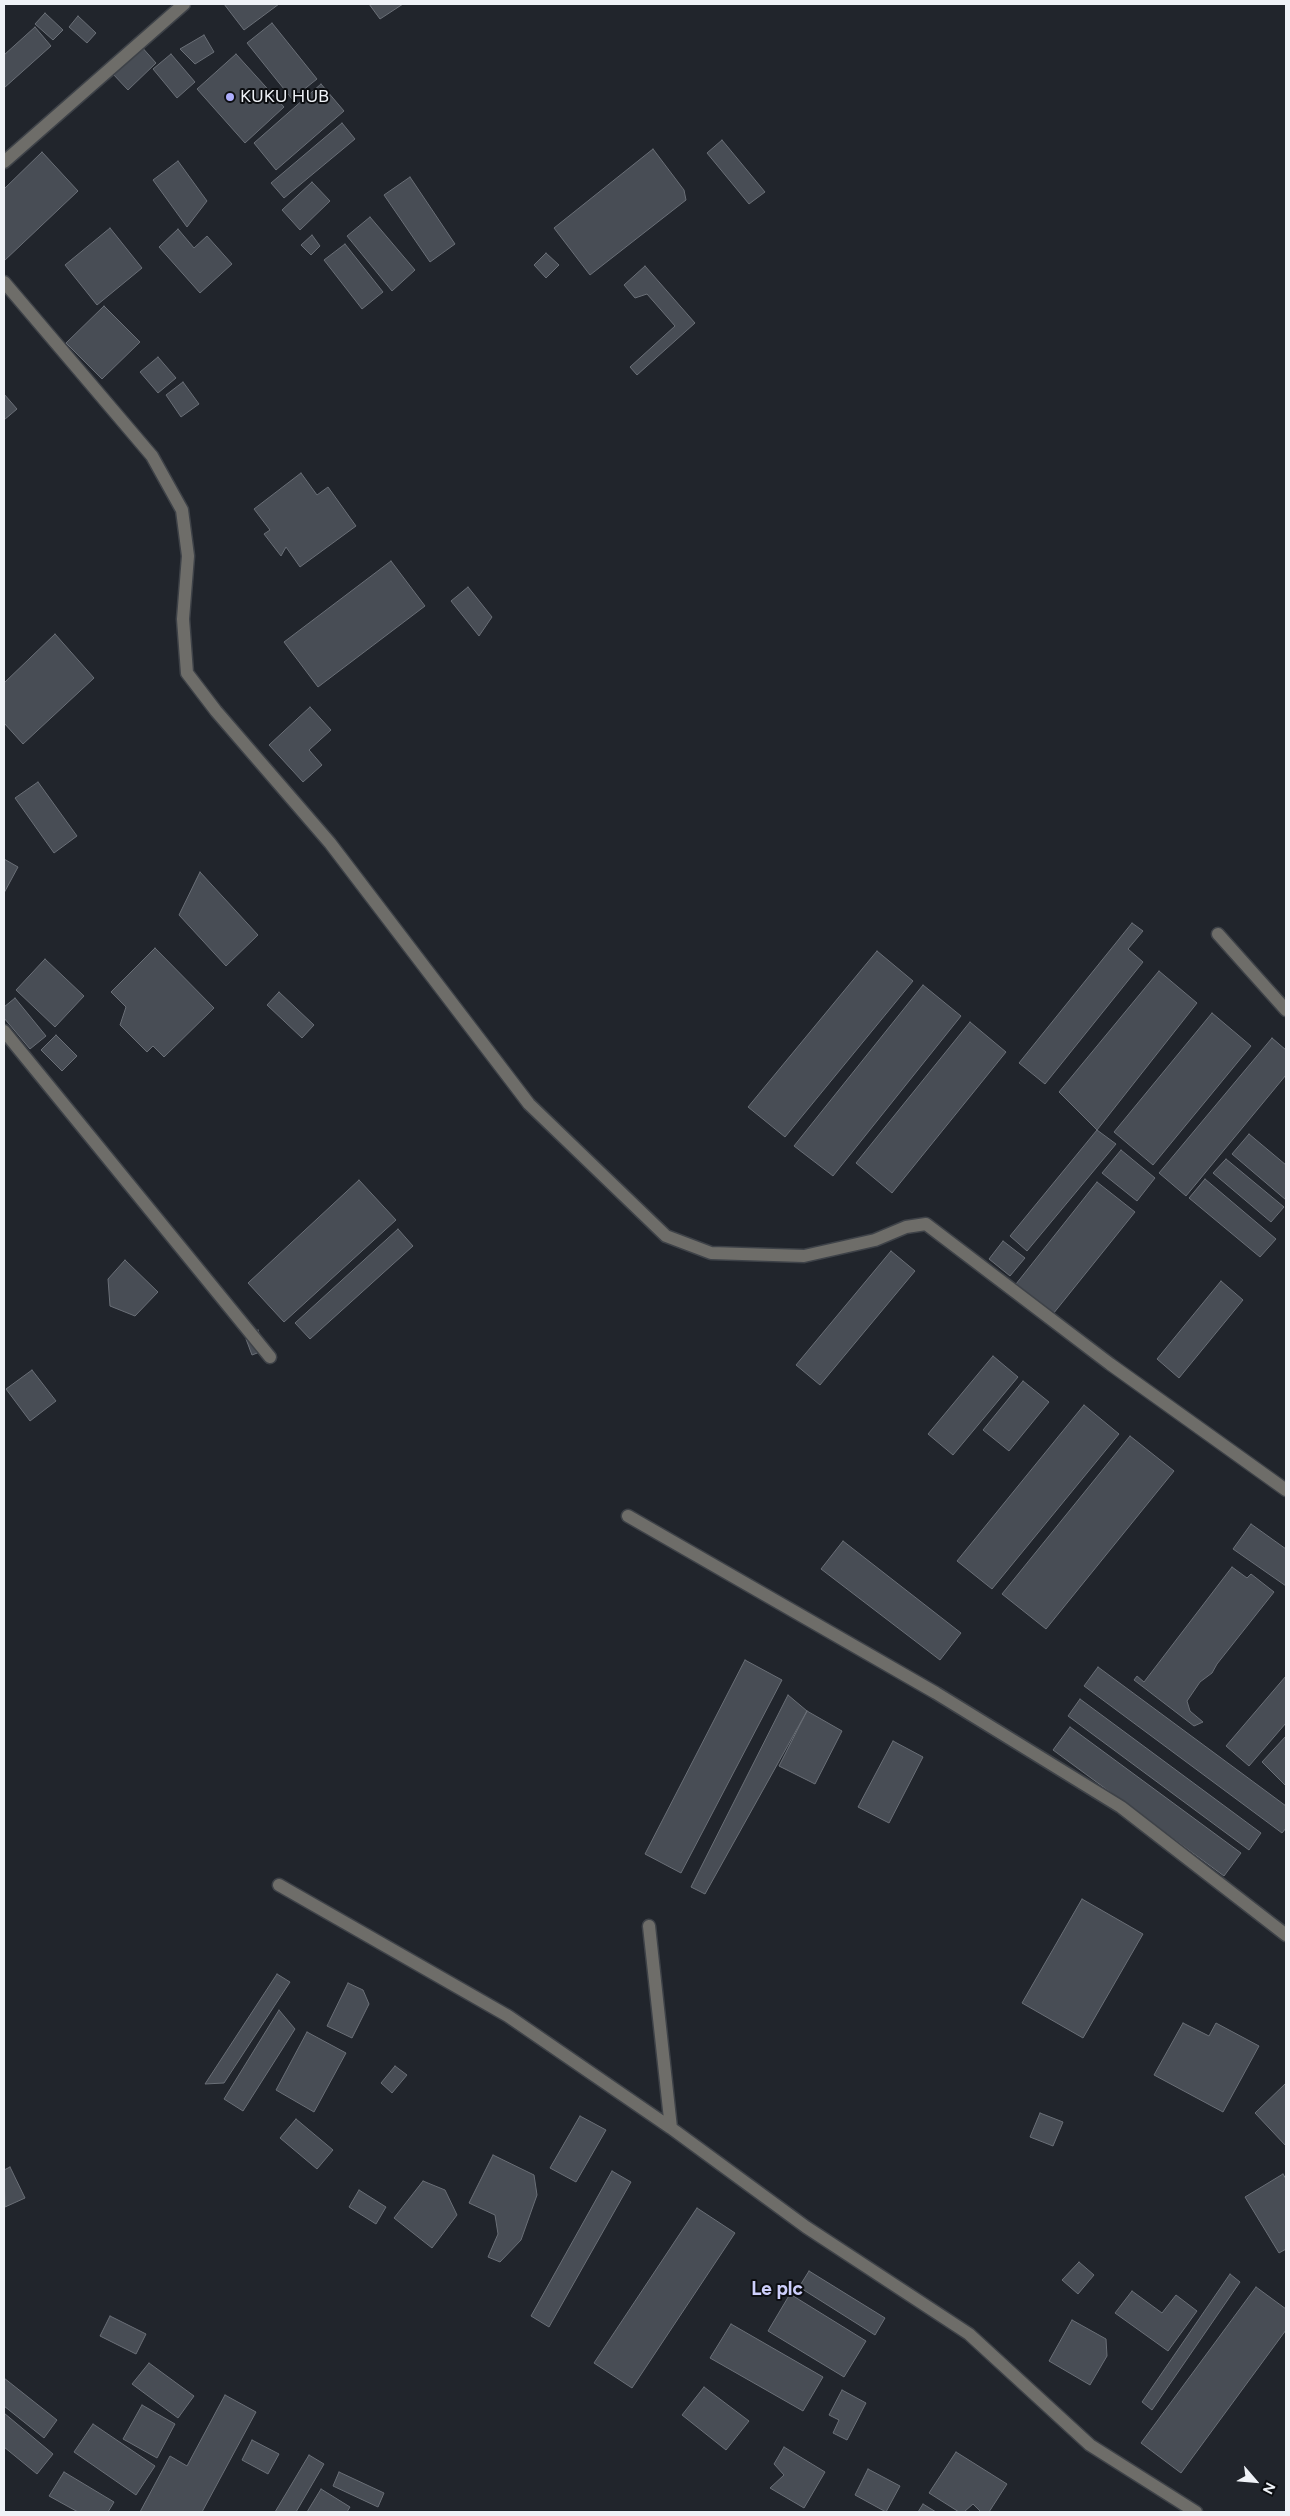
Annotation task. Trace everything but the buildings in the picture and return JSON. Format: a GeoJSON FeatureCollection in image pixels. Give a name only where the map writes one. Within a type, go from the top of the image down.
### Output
{"type":"FeatureCollection","features":[{"type":"Feature","properties":{"kind":"street"},"geometry":{"type":"LineString","coordinates":[[4,162],[184,4]]}},
{"type":"Feature","properties":{"kind":"street"},"geometry":{"type":"LineString","coordinates":[[4,282],[152,456],[182,510],[188,556],[183,619],[187,673],[216,711],[330,843],[529,1104],[666,1236],[711,1253],[804,1256],[874,1240],[906,1227],[926,1224],[1110,1364],[1286,1490]]}},
{"type":"Feature","properties":{"kind":"street"},"geometry":{"type":"LineString","coordinates":[[1218,934],[1286,1010]]}},
{"type":"Feature","properties":{"kind":"street"},"geometry":{"type":"LineString","coordinates":[[4,1031],[270,1357]]}},
{"type":"Feature","properties":{"kind":"street"},"geometry":{"type":"LineString","coordinates":[[628,1516],[936,1693],[1121,1806],[1286,1935]]}},
{"type":"Feature","properties":{"kind":"street"},"geometry":{"type":"LineString","coordinates":[[279,1885],[508,2016],[671,2128],[806,2227],[969,2334],[1090,2445],[1196,2512]]}},
{"type":"Feature","properties":{"kind":"street"},"geometry":{"type":"LineString","coordinates":[[649,1926],[671,2128]]}},
{"type":"Feature","properties":{"kind":"place","name":"KUKU HUB"},"geometry":{"type":"Point","coordinates":[230,97]}},
{"type":"Feature","properties":{"kind":"district","name":"Le plc"},"geometry":{"type":"Point","coordinates":[777,2289]}}]}
